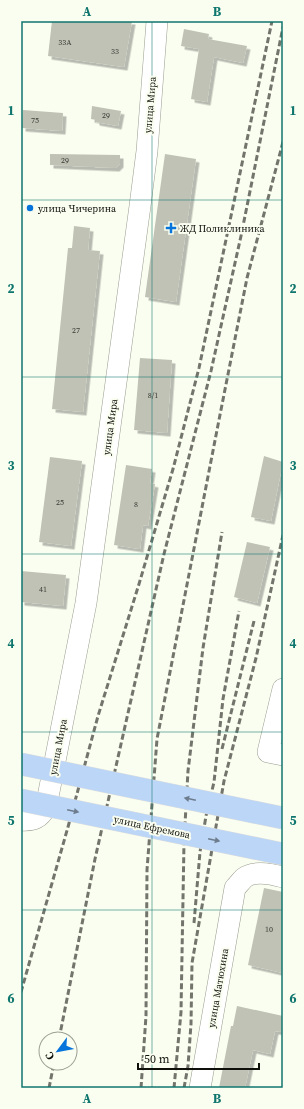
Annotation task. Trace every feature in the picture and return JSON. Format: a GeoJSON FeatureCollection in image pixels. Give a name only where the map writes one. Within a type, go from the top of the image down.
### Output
{"type":"FeatureCollection","features":[{"type":"Feature","properties":{"kind":"main road"},"geometry":{"type":"LineString","coordinates":[[21,764],[283,818]]}},
{"type":"Feature","properties":{"kind":"main road","name":"улица Ефремова"},"geometry":{"type":"LineString","coordinates":[[21,800],[283,854]]}},
{"type":"Feature","properties":{"kind":"street","name":"улица Мира"},"geometry":{"type":"LineString","coordinates":[[25,820],[37,818],[43,813],[46,807],[86,603],[147,151],[158,21]]}},
{"type":"Feature","properties":{"kind":"street"},"geometry":{"type":"LineString","coordinates":[[276,753],[283,689]]}},
{"type":"Feature","properties":{"kind":"street","name":"улица Матюхина"},"geometry":{"type":"LineString","coordinates":[[200,1088],[235,888],[245,877],[257,874],[266,873],[283,877]]}},
{"type":"Feature","properties":{"kind":"building"},"geometry":{"type":"Polygon","coordinates":[[[52,21],[132,21],[124,67],[48,56],[52,21]]]}},
{"type":"Feature","properties":{"kind":"building"},"geometry":{"type":"Polygon","coordinates":[[[184,29],[209,34],[208,39],[247,46],[243,63],[214,57],[207,102],[191,99],[199,49],[181,46],[184,29]]]}},
{"type":"Feature","properties":{"kind":"building"},"geometry":{"type":"Polygon","coordinates":[[[92,106],[121,111],[118,126],[96,122],[96,120],[91,119],[92,106]]]}},
{"type":"Feature","properties":{"kind":"building"},"geometry":{"type":"Polygon","coordinates":[[[23,110],[63,113],[62,131],[22,128],[23,110]]]}},
{"type":"Feature","properties":{"kind":"building"},"geometry":{"type":"Polygon","coordinates":[[[50,154],[120,155],[120,164],[116,168],[50,165],[50,154]]]}},
{"type":"Feature","properties":{"kind":"building","name":"ЖД Поликлиника"},"geometry":{"type":"Polygon","coordinates":[[[165,154],[196,159],[176,302],[145,297],[165,154]]]}},
{"type":"Feature","properties":{"kind":"building"},"geometry":{"type":"Polygon","coordinates":[[[74,226],[90,228],[88,250],[100,251],[83,412],[52,409],[68,248],[72,248],[74,226]]]}},
{"type":"Feature","properties":{"kind":"building"},"geometry":{"type":"Polygon","coordinates":[[[140,358],[172,360],[167,433],[134,430],[140,358]]]}},
{"type":"Feature","properties":{"kind":"building"},"geometry":{"type":"Polygon","coordinates":[[[264,456],[283,462],[271,521],[251,517],[264,456]]]}},
{"type":"Feature","properties":{"kind":"building"},"geometry":{"type":"Polygon","coordinates":[[[50,457],[82,461],[71,546],[39,542],[50,457]]]}},
{"type":"Feature","properties":{"kind":"building"},"geometry":{"type":"Polygon","coordinates":[[[126,465],[152,469],[150,483],[155,484],[148,526],[143,525],[140,549],[114,545],[126,465]]]}},
{"type":"Feature","properties":{"kind":"building"},"geometry":{"type":"Polygon","coordinates":[[[247,542],[270,547],[257,603],[234,597],[247,542]]]}},
{"type":"Feature","properties":{"kind":"building"},"geometry":{"type":"Polygon","coordinates":[[[21,571],[66,575],[63,606],[21,602],[21,571]]]}},
{"type":"Feature","properties":{"kind":"building"},"geometry":{"type":"Polygon","coordinates":[[[264,888],[283,892],[283,973],[248,965],[264,888]]]}},
{"type":"Feature","properties":{"kind":"building"},"geometry":{"type":"Polygon","coordinates":[[[237,1006],[283,1016],[283,1032],[275,1031],[270,1054],[253,1050],[245,1088],[219,1088],[231,1026],[233,1026],[237,1006]]]}},
{"type":"Feature","properties":{"kind":"railway"},"geometry":{"type":"LineString","coordinates":[[21,992],[98,716],[173,469],[199,368],[272,21]]}},
{"type":"Feature","properties":{"kind":"railway"},"geometry":{"type":"LineString","coordinates":[[61,1031],[95,859],[164,554],[211,371],[241,236],[283,27]]}},
{"type":"Feature","properties":{"kind":"railway"},"geometry":{"type":"LineString","coordinates":[[141,1088],[146,1016],[147,870],[157,739],[247,278],[283,142]]}},
{"type":"Feature","properties":{"kind":"railway"},"geometry":{"type":"LineString","coordinates":[[174,1088],[181,1012],[184,842],[188,771],[203,648],[222,532]]}},
{"type":"Feature","properties":{"kind":"railway"},"geometry":{"type":"LineString","coordinates":[[184,1088],[188,1066],[191,1024],[192,963],[224,781],[256,658],[283,535]]}},
{"type":"Feature","properties":{"kind":"railway"},"geometry":{"type":"LineString","coordinates":[[194,923],[200,852],[214,782],[223,699],[239,611]]}},
{"type":"Feature","properties":{"kind":"railway"},"geometry":{"type":"LineString","coordinates":[[222,749],[254,621]]}},
{"type":"Feature","properties":{"kind":"railway"},"geometry":{"type":"LineString","coordinates":[[49,1088],[52,1071]]}},
{"type":"Feature","properties":{"kind":"place","name":"улица Чичерина"},"geometry":{"type":"Point","coordinates":[30,208]}},
{"type":"Feature","properties":{"kind":"place","name":"ЖД Поликлиника"},"geometry":{"type":"Point","coordinates":[171,228]}}]}
